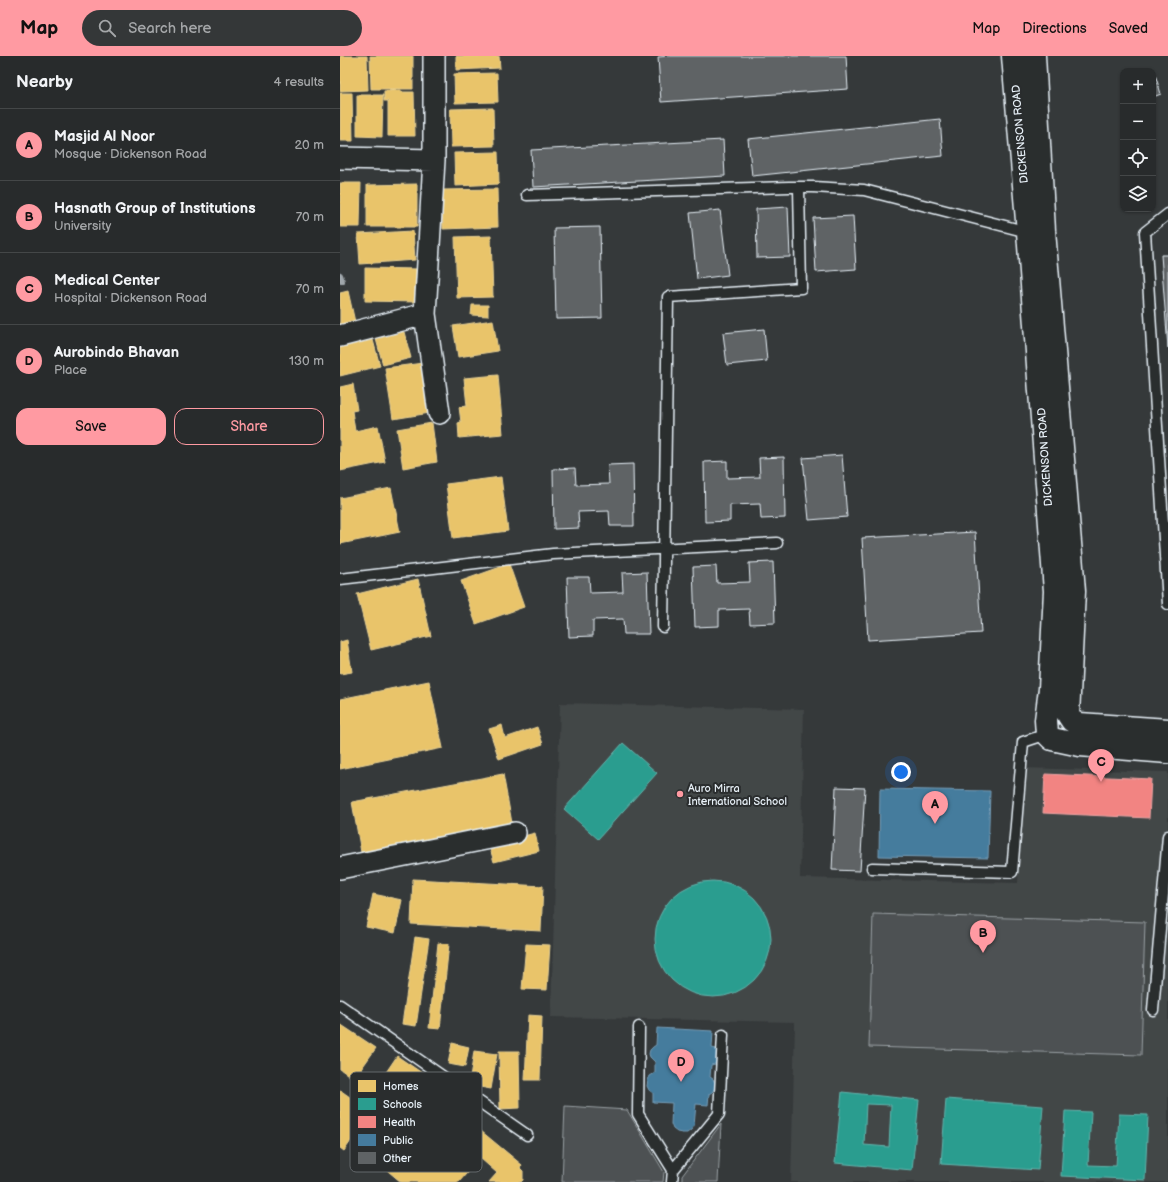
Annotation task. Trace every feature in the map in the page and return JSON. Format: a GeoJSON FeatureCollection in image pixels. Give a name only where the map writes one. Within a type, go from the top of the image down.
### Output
{"type":"FeatureCollection","features":[{"type":"Feature","properties":{"kind":"main road","name":"DICKENSON ROAD"},"geometry":{"type":"LineString","coordinates":[[1013,56],[1028,232],[1064,591],[1046,720],[1047,734]]}},
{"type":"Feature","properties":{"kind":"main road","name":"DICKENSON ROAD"},"geometry":{"type":"LineString","coordinates":[[1034,56],[1064,591],[1068,715],[1072,721],[1080,724],[1161,730]]}},
{"type":"Feature","properties":{"kind":"main road"},"geometry":{"type":"LineString","coordinates":[[1047,734],[1052,739],[1080,745],[1160,752],[1161,730]]}},
{"type":"Feature","properties":{"kind":"street"},"geometry":{"type":"LineString","coordinates":[[434,56],[434,160],[425,314],[439,413]]}},
{"type":"Feature","properties":{"kind":"street"},"geometry":{"type":"LineString","coordinates":[[340,158],[434,160]]}},
{"type":"Feature","properties":{"kind":"street"},"geometry":{"type":"LineString","coordinates":[[340,336],[425,314]]}},
{"type":"Feature","properties":{"kind":"street"},"geometry":{"type":"LineString","coordinates":[[340,868],[515,833]]}},
{"type":"Feature","properties":{"kind":"lane"},"geometry":{"type":"LineString","coordinates":[[527,195],[799,187],[864,190],[1028,232]]}},
{"type":"Feature","properties":{"kind":"lane"},"geometry":{"type":"LineString","coordinates":[[664,627],[668,297],[801,288],[799,187]]}},
{"type":"Feature","properties":{"kind":"lane"},"geometry":{"type":"LineString","coordinates":[[1168,214],[1145,232],[1168,604]]}},
{"type":"Feature","properties":{"kind":"lane"},"geometry":{"type":"LineString","coordinates":[[340,578],[553,554],[777,543]]}},
{"type":"Feature","properties":{"kind":"lane"},"geometry":{"type":"LineString","coordinates":[[872,868],[1012,872],[1023,742],[1047,734]]}},
{"type":"Feature","properties":{"kind":"lane"},"geometry":{"type":"LineString","coordinates":[[1153,1010],[1168,836]]}},
{"type":"Feature","properties":{"kind":"lane"},"geometry":{"type":"LineString","coordinates":[[340,1005],[436,1072]]}},
{"type":"Feature","properties":{"kind":"lane"},"geometry":{"type":"LineString","coordinates":[[639,1027],[638,1114],[673,1170]]}},
{"type":"Feature","properties":{"kind":"lane"},"geometry":{"type":"LineString","coordinates":[[672,1182],[673,1170],[719,1114],[723,1035]]}},
{"type":"Feature","properties":{"kind":"lane"},"geometry":{"type":"LineString","coordinates":[[482,1104],[526,1135]]}},
{"type":"Feature","properties":{"kind":"shaded area"},"geometry":{"type":"Polygon","coordinates":[[[560,703],[804,709],[800,878],[1018,883],[1022,768],[1168,772],[1168,1182],[791,1182],[795,1022],[551,1017],[560,703]]]}},
{"type":"Feature","properties":{"kind":"shaded area"},"geometry":{"type":"Polygon","coordinates":[[[873,914],[1145,922],[1141,1055],[869,1047],[873,914]]]}},
{"type":"Feature","properties":{"kind":"shaded area"},"geometry":{"type":"Polygon","coordinates":[[[565,1106],[627,1110],[664,1172],[663,1182],[562,1182],[565,1106]]]}},
{"type":"Feature","properties":{"kind":"shaded area"},"geometry":{"type":"Polygon","coordinates":[[[721,1124],[718,1182],[682,1182],[682,1176],[721,1124]]]}},
{"type":"Feature","properties":{"kind":"building: Homes"},"geometry":{"type":"Polygon","coordinates":[[[340,56],[367,56],[368,90],[340,91],[340,56]]]}},
{"type":"Feature","properties":{"kind":"building: Homes"},"geometry":{"type":"Polygon","coordinates":[[[370,56],[413,56],[413,89],[371,89],[370,56]]]}},
{"type":"Feature","properties":{"kind":"building: Homes"},"geometry":{"type":"Polygon","coordinates":[[[456,56],[499,56],[500,68],[456,70],[456,56]]]}},
{"type":"Feature","properties":{"kind":"building: Homes"},"geometry":{"type":"Polygon","coordinates":[[[497,73],[498,102],[455,103],[454,74],[497,73]]]}},
{"type":"Feature","properties":{"kind":"building: Homes"},"geometry":{"type":"Polygon","coordinates":[[[401,90],[401,92],[414,92],[415,136],[388,136],[388,101],[384,101],[384,91],[401,90]]]}},
{"type":"Feature","properties":{"kind":"building: Homes"},"geometry":{"type":"Polygon","coordinates":[[[340,93],[352,93],[353,141],[340,141],[340,93]]]}},
{"type":"Feature","properties":{"kind":"building: Homes"},"geometry":{"type":"Polygon","coordinates":[[[357,95],[383,95],[382,137],[357,136],[357,95]]]}},
{"type":"Feature","properties":{"kind":"building: Homes"},"geometry":{"type":"Polygon","coordinates":[[[493,108],[494,146],[451,147],[450,109],[493,108]]]}},
{"type":"Feature","properties":{"kind":"building: Homes"},"geometry":{"type":"Polygon","coordinates":[[[498,152],[499,184],[455,186],[454,153],[498,152]]]}},
{"type":"Feature","properties":{"kind":"building: Homes"},"geometry":{"type":"Polygon","coordinates":[[[340,183],[361,183],[360,227],[340,227],[340,183]]]}},
{"type":"Feature","properties":{"kind":"building: Homes"},"geometry":{"type":"Polygon","coordinates":[[[417,184],[417,227],[367,227],[367,185],[417,184]]]}},
{"type":"Feature","properties":{"kind":"building: Homes"},"geometry":{"type":"Polygon","coordinates":[[[497,189],[498,227],[443,229],[442,190],[497,189]]]}},
{"type":"Feature","properties":{"kind":"building: Homes"},"geometry":{"type":"Polygon","coordinates":[[[413,231],[415,260],[360,264],[358,234],[413,231]]]}},
{"type":"Feature","properties":{"kind":"building: Homes"},"geometry":{"type":"Polygon","coordinates":[[[491,236],[493,297],[457,298],[455,237],[491,236]]]}},
{"type":"Feature","properties":{"kind":"building: Homes"},"geometry":{"type":"Polygon","coordinates":[[[365,268],[418,269],[417,302],[365,301],[365,268]]]}},
{"type":"Feature","properties":{"kind":"building: Homes"},"geometry":{"type":"Polygon","coordinates":[[[348,291],[355,322],[340,325],[340,293],[348,291]]]}},
{"type":"Feature","properties":{"kind":"building: Homes"},"geometry":{"type":"Polygon","coordinates":[[[472,305],[488,305],[488,316],[471,315],[472,305]]]}},
{"type":"Feature","properties":{"kind":"building: Homes"},"geometry":{"type":"Polygon","coordinates":[[[493,320],[498,351],[458,357],[453,326],[493,320]]]}},
{"type":"Feature","properties":{"kind":"building: Homes"},"geometry":{"type":"Polygon","coordinates":[[[404,332],[411,358],[383,365],[376,339],[404,332]]]}},
{"type":"Feature","properties":{"kind":"building: Homes"},"geometry":{"type":"Polygon","coordinates":[[[373,340],[380,366],[340,376],[340,348],[373,340]]]}},
{"type":"Feature","properties":{"kind":"building: Homes"},"geometry":{"type":"Polygon","coordinates":[[[423,363],[430,413],[393,419],[385,368],[423,363]]]}},
{"type":"Feature","properties":{"kind":"building: Homes"},"geometry":{"type":"Polygon","coordinates":[[[498,375],[503,434],[459,438],[458,423],[461,422],[459,407],[467,406],[464,378],[498,375]]]}},
{"type":"Feature","properties":{"kind":"building: Homes"},"geometry":{"type":"Polygon","coordinates":[[[353,384],[357,410],[352,411],[355,431],[378,426],[385,462],[340,471],[340,387],[353,384]]]}},
{"type":"Feature","properties":{"kind":"building: Homes"},"geometry":{"type":"Polygon","coordinates":[[[432,423],[437,462],[403,468],[397,429],[432,423]]]}},
{"type":"Feature","properties":{"kind":"building: Homes"},"geometry":{"type":"Polygon","coordinates":[[[501,477],[508,531],[453,538],[446,484],[501,477]]]}},
{"type":"Feature","properties":{"kind":"building: Homes"},"geometry":{"type":"Polygon","coordinates":[[[391,488],[400,532],[340,544],[340,498],[391,488]]]}},
{"type":"Feature","properties":{"kind":"building: Homes"},"geometry":{"type":"Polygon","coordinates":[[[509,564],[524,607],[476,624],[461,581],[509,564]]]}},
{"type":"Feature","properties":{"kind":"building: Homes"},"geometry":{"type":"Polygon","coordinates":[[[418,579],[431,636],[371,650],[357,594],[418,579]]]}},
{"type":"Feature","properties":{"kind":"building: Homes"},"geometry":{"type":"Polygon","coordinates":[[[347,640],[352,672],[340,674],[340,642],[347,640]]]}},
{"type":"Feature","properties":{"kind":"building: Homes"},"geometry":{"type":"Polygon","coordinates":[[[429,681],[443,748],[340,769],[340,699],[429,681]]]}},
{"type":"Feature","properties":{"kind":"building: Homes"},"geometry":{"type":"Polygon","coordinates":[[[502,725],[505,738],[537,727],[543,744],[499,759],[489,729],[502,725]]]}},
{"type":"Feature","properties":{"kind":"building: Homes"},"geometry":{"type":"Polygon","coordinates":[[[503,774],[512,823],[361,852],[352,802],[503,774]]]}},
{"type":"Feature","properties":{"kind":"building: Homes"},"geometry":{"type":"Polygon","coordinates":[[[535,833],[539,851],[494,862],[489,845],[535,833]]]}},
{"type":"Feature","properties":{"kind":"building: Homes"},"geometry":{"type":"Polygon","coordinates":[[[413,879],[543,886],[541,931],[411,924],[413,879]]]}},
{"type":"Feature","properties":{"kind":"building: Homes"},"geometry":{"type":"Polygon","coordinates":[[[373,894],[402,900],[395,933],[366,927],[373,894]]]}},
{"type":"Feature","properties":{"kind":"building: Homes"},"geometry":{"type":"Polygon","coordinates":[[[415,937],[429,939],[416,1026],[402,1024],[415,937]]]}},
{"type":"Feature","properties":{"kind":"building: Homes"},"geometry":{"type":"Polygon","coordinates":[[[438,943],[449,944],[440,1029],[429,1028],[438,943]]]}},
{"type":"Feature","properties":{"kind":"building: Homes"},"geometry":{"type":"Polygon","coordinates":[[[526,944],[550,945],[547,990],[522,989],[526,944]]]}},
{"type":"Feature","properties":{"kind":"building: Homes"},"geometry":{"type":"Polygon","coordinates":[[[528,1015],[542,1016],[540,1080],[525,1080],[528,1015]]]}},
{"type":"Feature","properties":{"kind":"building: Homes"},"geometry":{"type":"Polygon","coordinates":[[[340,1024],[376,1048],[359,1072],[350,1072],[350,1076],[340,1069],[340,1024]]]}},
{"type":"Feature","properties":{"kind":"building: Homes"},"geometry":{"type":"Polygon","coordinates":[[[452,1043],[469,1047],[465,1067],[448,1064],[452,1043]]]}},
{"type":"Feature","properties":{"kind":"building: Homes"},"geometry":{"type":"Polygon","coordinates":[[[474,1051],[497,1054],[491,1089],[482,1087],[482,1072],[471,1072],[474,1051]]]}},
{"type":"Feature","properties":{"kind":"building: Homes"},"geometry":{"type":"Polygon","coordinates":[[[499,1051],[519,1051],[520,1108],[500,1109],[499,1051]]]}},
{"type":"Feature","properties":{"kind":"building: Homes"},"geometry":{"type":"Polygon","coordinates":[[[397,1056],[421,1072],[386,1072],[397,1056]]]}},
{"type":"Feature","properties":{"kind":"building: Homes"},"geometry":{"type":"Polygon","coordinates":[[[340,1090],[350,1097],[350,1142],[344,1151],[340,1148],[340,1090]]]}},
{"type":"Feature","properties":{"kind":"building: Homes"},"geometry":{"type":"Polygon","coordinates":[[[482,1132],[522,1165],[520,1168],[523,1171],[523,1180],[521,1182],[489,1182],[497,1173],[482,1160],[482,1132]]]}},
{"type":"Feature","properties":{"kind":"building: Homes"},"geometry":{"type":"Polygon","coordinates":[[[389,1172],[468,1172],[459,1182],[401,1182],[389,1172]]]}},
{"type":"Feature","properties":{"kind":"building: Schools"},"geometry":{"type":"Polygon","coordinates":[[[623,743],[657,773],[598,839],[564,809],[623,743]]]}},
{"type":"Feature","properties":{"kind":"building: Schools"},"geometry":{"type":"Polygon","coordinates":[[[713,881],[724,882],[735,886],[754,898],[766,917],[770,928],[770,950],[766,961],[754,980],[735,992],[724,996],[713,997],[702,996],[691,992],[672,980],[660,961],[656,950],[655,939],[656,928],[660,917],[672,898],[691,886],[702,882],[713,881]]]}},
{"type":"Feature","properties":{"kind":"building: Schools"},"geometry":{"type":"Polygon","coordinates":[[[842,1092],[919,1100],[912,1170],[835,1163],[842,1092]],[[866,1104],[864,1145],[889,1147],[891,1105],[866,1104]]]}},
{"type":"Feature","properties":{"kind":"building: Schools"},"geometry":{"type":"Polygon","coordinates":[[[946,1099],[1043,1106],[1038,1170],[941,1164],[946,1099]]]}},
{"type":"Feature","properties":{"kind":"building: Schools"},"geometry":{"type":"Polygon","coordinates":[[[1065,1111],[1091,1112],[1088,1165],[1116,1166],[1119,1114],[1148,1115],[1145,1180],[1061,1176],[1065,1111]]]}},
{"type":"Feature","properties":{"kind":"building: Health"},"geometry":{"type":"Polygon","coordinates":[[[1045,774],[1151,779],[1149,818],[1043,813],[1045,774]]]}},
{"type":"Feature","properties":{"kind":"building: Public"},"geometry":{"type":"Polygon","coordinates":[[[880,789],[990,791],[988,858],[879,856],[880,789]]]}},
{"type":"Feature","properties":{"kind":"building: Public"},"geometry":{"type":"Polygon","coordinates":[[[657,1028],[713,1031],[712,1048],[716,1049],[718,1053],[717,1061],[715,1064],[711,1065],[710,1077],[713,1079],[716,1087],[709,1094],[708,1105],[696,1104],[694,1126],[687,1133],[677,1132],[673,1129],[671,1124],[672,1103],[653,1102],[653,1093],[647,1086],[650,1076],[655,1073],[655,1062],[649,1054],[650,1050],[656,1045],[657,1028]]]}},
{"type":"Feature","properties":{"kind":"building: Other"},"geometry":{"type":"Polygon","coordinates":[[[846,56],[848,89],[661,102],[658,57],[846,56]]]}},
{"type":"Feature","properties":{"kind":"building: Other"},"geometry":{"type":"Polygon","coordinates":[[[1156,77],[1161,94],[1156,96],[1156,77]]]}},
{"type":"Feature","properties":{"kind":"building: Other"},"geometry":{"type":"Polygon","coordinates":[[[940,119],[943,156],[752,176],[748,139],[940,119]]]}},
{"type":"Feature","properties":{"kind":"building: Other"},"geometry":{"type":"Polygon","coordinates":[[[723,140],[725,176],[533,187],[531,150],[723,140]]]}},
{"type":"Feature","properties":{"kind":"building: Other"},"geometry":{"type":"Polygon","coordinates":[[[788,207],[790,257],[757,258],[756,209],[788,207]]]}},
{"type":"Feature","properties":{"kind":"building: Other"},"geometry":{"type":"Polygon","coordinates":[[[720,210],[728,275],[697,279],[690,213],[720,210]]]}},
{"type":"Feature","properties":{"kind":"building: Other"},"geometry":{"type":"Polygon","coordinates":[[[853,216],[856,269],[816,272],[813,218],[853,216]]]}},
{"type":"Feature","properties":{"kind":"building: Other"},"geometry":{"type":"Polygon","coordinates":[[[600,227],[602,318],[556,319],[554,228],[600,227]]]}},
{"type":"Feature","properties":{"kind":"building: Other"},"geometry":{"type":"Polygon","coordinates":[[[1161,255],[1168,255],[1168,348],[1161,255]]]}},
{"type":"Feature","properties":{"kind":"building: Other"},"geometry":{"type":"Polygon","coordinates":[[[764,329],[767,361],[727,365],[723,333],[764,329]]]}},
{"type":"Feature","properties":{"kind":"building: Other"},"geometry":{"type":"Polygon","coordinates":[[[842,455],[847,517],[809,520],[803,458],[842,455]]]}},
{"type":"Feature","properties":{"kind":"building: Other"},"geometry":{"type":"Polygon","coordinates":[[[784,457],[785,518],[761,519],[760,504],[730,505],[730,521],[705,522],[704,462],[727,461],[727,478],[760,477],[759,458],[784,457]]]}},
{"type":"Feature","properties":{"kind":"building: Other"},"geometry":{"type":"Polygon","coordinates":[[[633,464],[634,526],[610,526],[609,511],[578,512],[579,528],[554,529],[553,469],[575,468],[576,485],[609,484],[608,465],[633,464]]]}},
{"type":"Feature","properties":{"kind":"building: Other"},"geometry":{"type":"Polygon","coordinates":[[[975,532],[981,633],[868,640],[862,538],[975,532]]]}},
{"type":"Feature","properties":{"kind":"building: Other"},"geometry":{"type":"Polygon","coordinates":[[[773,562],[775,623],[750,624],[749,609],[719,610],[719,626],[695,627],[693,567],[716,566],[717,583],[750,582],[749,563],[773,562]]]}},
{"type":"Feature","properties":{"kind":"building: Other"},"geometry":{"type":"Polygon","coordinates":[[[647,572],[649,634],[624,634],[623,619],[593,620],[593,636],[569,637],[567,577],[589,577],[590,593],[623,592],[622,573],[647,572]]]}},
{"type":"Feature","properties":{"kind":"building: Other"},"geometry":{"type":"Polygon","coordinates":[[[836,787],[865,788],[860,871],[832,870],[836,787]]]}},
{"type":"Feature","properties":{"kind":"waterway"},"geometry":{"type":"LineString","coordinates":[[340,275],[342,281]]}},
{"type":"Feature","properties":{"kind":"place","name":"Medical Center"},"geometry":{"type":"Point","coordinates":[1101,782]}},
{"type":"Feature","properties":{"kind":"place","name":"Auro Mirra International School"},"geometry":{"type":"Point","coordinates":[680,794]}},
{"type":"Feature","properties":{"kind":"place","name":"Masjid Al Noor"},"geometry":{"type":"Point","coordinates":[935,824]}},
{"type":"Feature","properties":{"kind":"place","name":"Hasnath Group of Institutions"},"geometry":{"type":"Point","coordinates":[983,953]}},
{"type":"Feature","properties":{"kind":"place","name":"Aurobindo Bhavan"},"geometry":{"type":"Point","coordinates":[681,1082]}}]}
